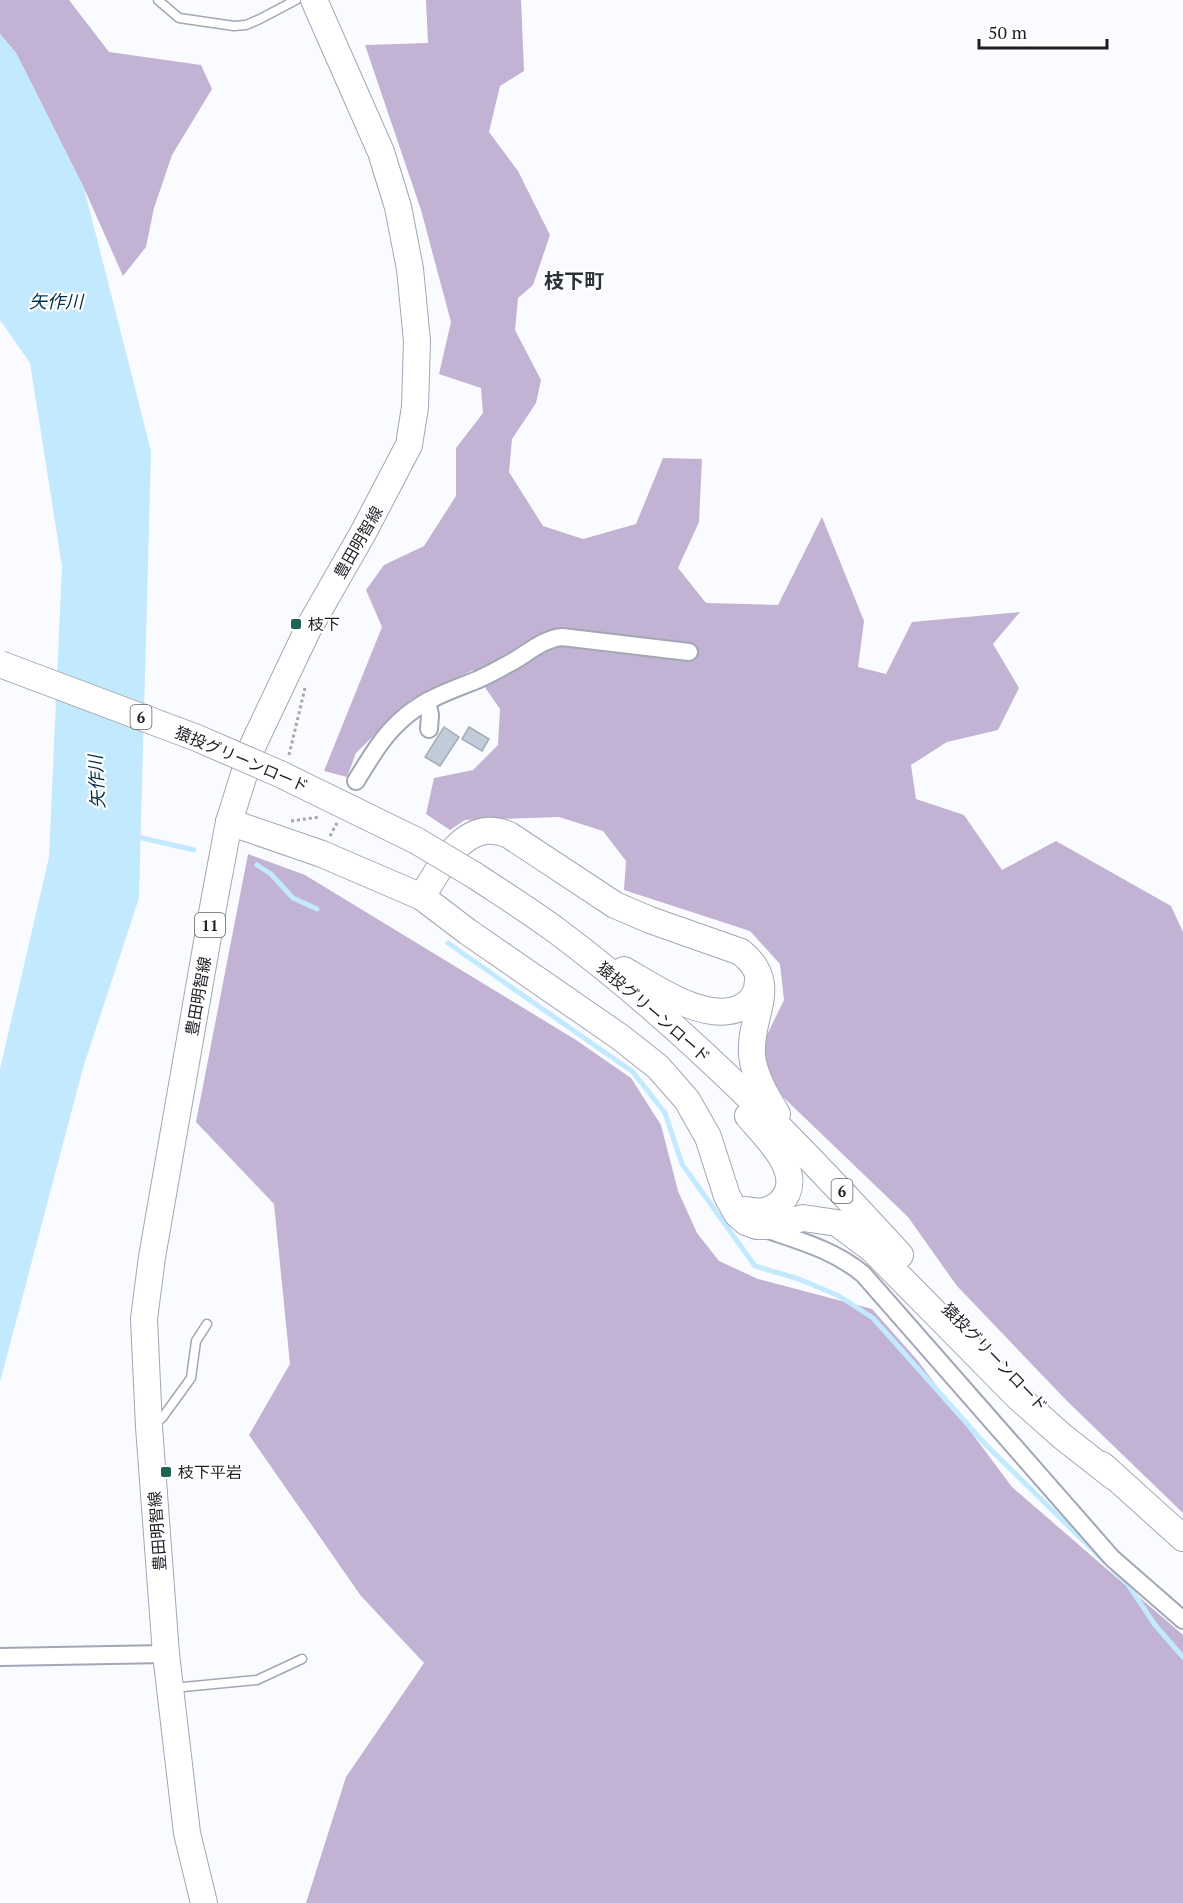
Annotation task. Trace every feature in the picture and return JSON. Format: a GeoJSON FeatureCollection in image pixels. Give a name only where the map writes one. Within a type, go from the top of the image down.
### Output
{"type":"FeatureCollection","features":[{"type":"Feature","properties":{"kind":"main road","name":"豊田明智線"},"geometry":{"type":"LineString","coordinates":[[204,1903],[187,1833],[166,1654],[149,1427],[144,1319],[152,1257],[229,822],[253,745],[308,629],[394,477],[409,445],[416,407],[417,341],[411,269],[398,207],[381,152],[314,0]]}},
{"type":"Feature","properties":{"kind":"main road","name":"猿投グリーンロード"},"geometry":{"type":"LineString","coordinates":[[0,664],[283,770],[417,841],[474,875],[556,930],[723,1072],[792,1139],[1053,1418],[1114,1477],[1183,1538]]}},
{"type":"Feature","properties":{"kind":"main road"},"geometry":{"type":"LineString","coordinates":[[229,822],[322,854],[422,897],[468,932],[620,1036],[658,1067],[687,1100],[699,1118],[716,1157],[727,1196],[746,1222],[757,1226],[771,1226],[803,1218],[837,1223],[872,1249],[1019,1398],[1063,1437],[1114,1477]]}},
{"type":"Feature","properties":{"kind":"main road"},"geometry":{"type":"LineString","coordinates":[[422,897],[459,844],[478,832],[488,829],[499,830],[615,905],[650,920],[734,949],[752,961],[758,971],[762,994],[752,1039],[754,1068],[767,1097],[792,1139]]}},
{"type":"Feature","properties":{"kind":"main road"},"geometry":{"type":"LineString","coordinates":[[556,930],[668,995],[692,1006],[710,1010],[725,1011],[746,1005],[757,991],[758,971]]}},
{"type":"Feature","properties":{"kind":"main road"},"geometry":{"type":"LineString","coordinates":[[614,977],[760,1130],[783,1160],[790,1181],[788,1192],[783,1200],[774,1208],[757,1212],[746,1210],[738,1204],[724,1182]]}},
{"type":"Feature","properties":{"kind":"street"},"geometry":{"type":"LineString","coordinates":[[356,781],[398,722],[427,701],[515,661],[550,638],[562,637],[689,652]]}},
{"type":"Feature","properties":{"kind":"street"},"geometry":{"type":"LineString","coordinates":[[427,701],[430,715],[429,729]]}},
{"type":"Feature","properties":{"kind":"street"},"geometry":{"type":"LineString","coordinates":[[757,1226],[835,1254],[863,1274],[1112,1558],[1183,1620]]}},
{"type":"Feature","properties":{"kind":"street"},"geometry":{"type":"LineString","coordinates":[[0,1657],[166,1654]]}},
{"type":"Feature","properties":{"kind":"lane"},"geometry":{"type":"LineString","coordinates":[[158,0],[179,18],[234,26],[246,25],[296,0]]}},
{"type":"Feature","properties":{"kind":"lane"},"geometry":{"type":"LineString","coordinates":[[149,1427],[162,1418],[191,1378],[196,1341],[207,1324]]}},
{"type":"Feature","properties":{"kind":"lane"},"geometry":{"type":"LineString","coordinates":[[170,1688],[257,1680],[302,1659]]}},
{"type":"Feature","properties":{"kind":"path"},"geometry":{"type":"LineString","coordinates":[[283,770],[305,686]]}},
{"type":"Feature","properties":{"kind":"path"},"geometry":{"type":"LineString","coordinates":[[283,822],[326,816]]}},
{"type":"Feature","properties":{"kind":"shaded area"},"geometry":{"type":"Polygon","coordinates":[[[0,0],[69,0],[109,52],[201,65],[212,89],[172,155],[154,208],[146,247],[123,276],[84,188],[16,53],[0,34],[0,0]]]}},
{"type":"Feature","properties":{"kind":"shaded area"},"geometry":{"type":"Polygon","coordinates":[[[426,0],[521,0],[524,71],[500,86],[489,132],[518,171],[550,235],[533,285],[518,298],[515,330],[541,380],[536,403],[512,439],[509,472],[543,526],[583,539],[636,524],[663,458],[702,459],[699,522],[678,568],[706,603],[778,605],[822,517],[864,621],[858,667],[886,674],[912,622],[1020,612],[993,644],[1019,688],[998,730],[947,742],[911,765],[916,799],[964,815],[1002,870],[1056,841],[1171,906],[1183,932],[1183,1513],[1067,1401],[957,1286],[908,1217],[781,1095],[765,1073],[763,1043],[784,1000],[780,964],[750,931],[624,890],[626,861],[603,831],[559,817],[465,820],[450,830],[426,814],[434,778],[473,770],[498,745],[500,709],[473,670],[410,700],[356,753],[347,777],[324,771],[382,627],[366,590],[384,565],[424,546],[456,496],[456,448],[483,413],[481,388],[439,374],[451,322],[421,210],[365,45],[428,43],[426,0]]]}},
{"type":"Feature","properties":{"kind":"shaded area"},"geometry":{"type":"Polygon","coordinates":[[[248,854],[305,875],[576,1040],[631,1078],[661,1125],[678,1191],[697,1233],[719,1261],[758,1279],[872,1309],[918,1361],[1012,1487],[1183,1635],[1183,1903],[306,1903],[346,1777],[424,1663],[361,1596],[249,1435],[290,1364],[274,1204],[196,1122],[248,854]]]}},
{"type":"Feature","properties":{"kind":"water","name":"矢作川"},"geometry":{"type":"Polygon","coordinates":[[[0,34],[16,53],[84,188],[151,451],[139,898],[83,1068],[0,1382],[0,1069],[49,857],[62,566],[30,363],[0,320],[0,34]]]}},
{"type":"Feature","properties":{"kind":"building"},"geometry":{"type":"Polygon","coordinates":[[[444,727],[459,737],[440,766],[425,757],[444,727]]]}},
{"type":"Feature","properties":{"kind":"building"},"geometry":{"type":"Polygon","coordinates":[[[469,727],[489,739],[482,751],[462,739],[469,727]]]}},
{"type":"Feature","properties":{"kind":"waterway"},"geometry":{"type":"LineString","coordinates":[[134,836],[194,850]]}},
{"type":"Feature","properties":{"kind":"waterway"},"geometry":{"type":"LineString","coordinates":[[257,865],[271,874],[293,898],[317,909]]}},
{"type":"Feature","properties":{"kind":"waterway"},"geometry":{"type":"LineString","coordinates":[[448,943],[633,1072],[665,1113],[682,1164],[755,1266],[799,1279],[839,1296],[873,1318],[986,1445],[1104,1561]]}},
{"type":"Feature","properties":{"kind":"waterway"},"geometry":{"type":"LineString","coordinates":[[1113,1570],[1127,1583],[1155,1625],[1183,1657]]}},
{"type":"Feature","properties":{"kind":"place","name":"枝下"},"geometry":{"type":"Point","coordinates":[296,624]}},
{"type":"Feature","properties":{"kind":"place","name":"枝下平岩"},"geometry":{"type":"Point","coordinates":[166,1472]}},
{"type":"Feature","properties":{"kind":"district","name":"枝下町"},"geometry":{"type":"Point","coordinates":[574,280]}}]}
